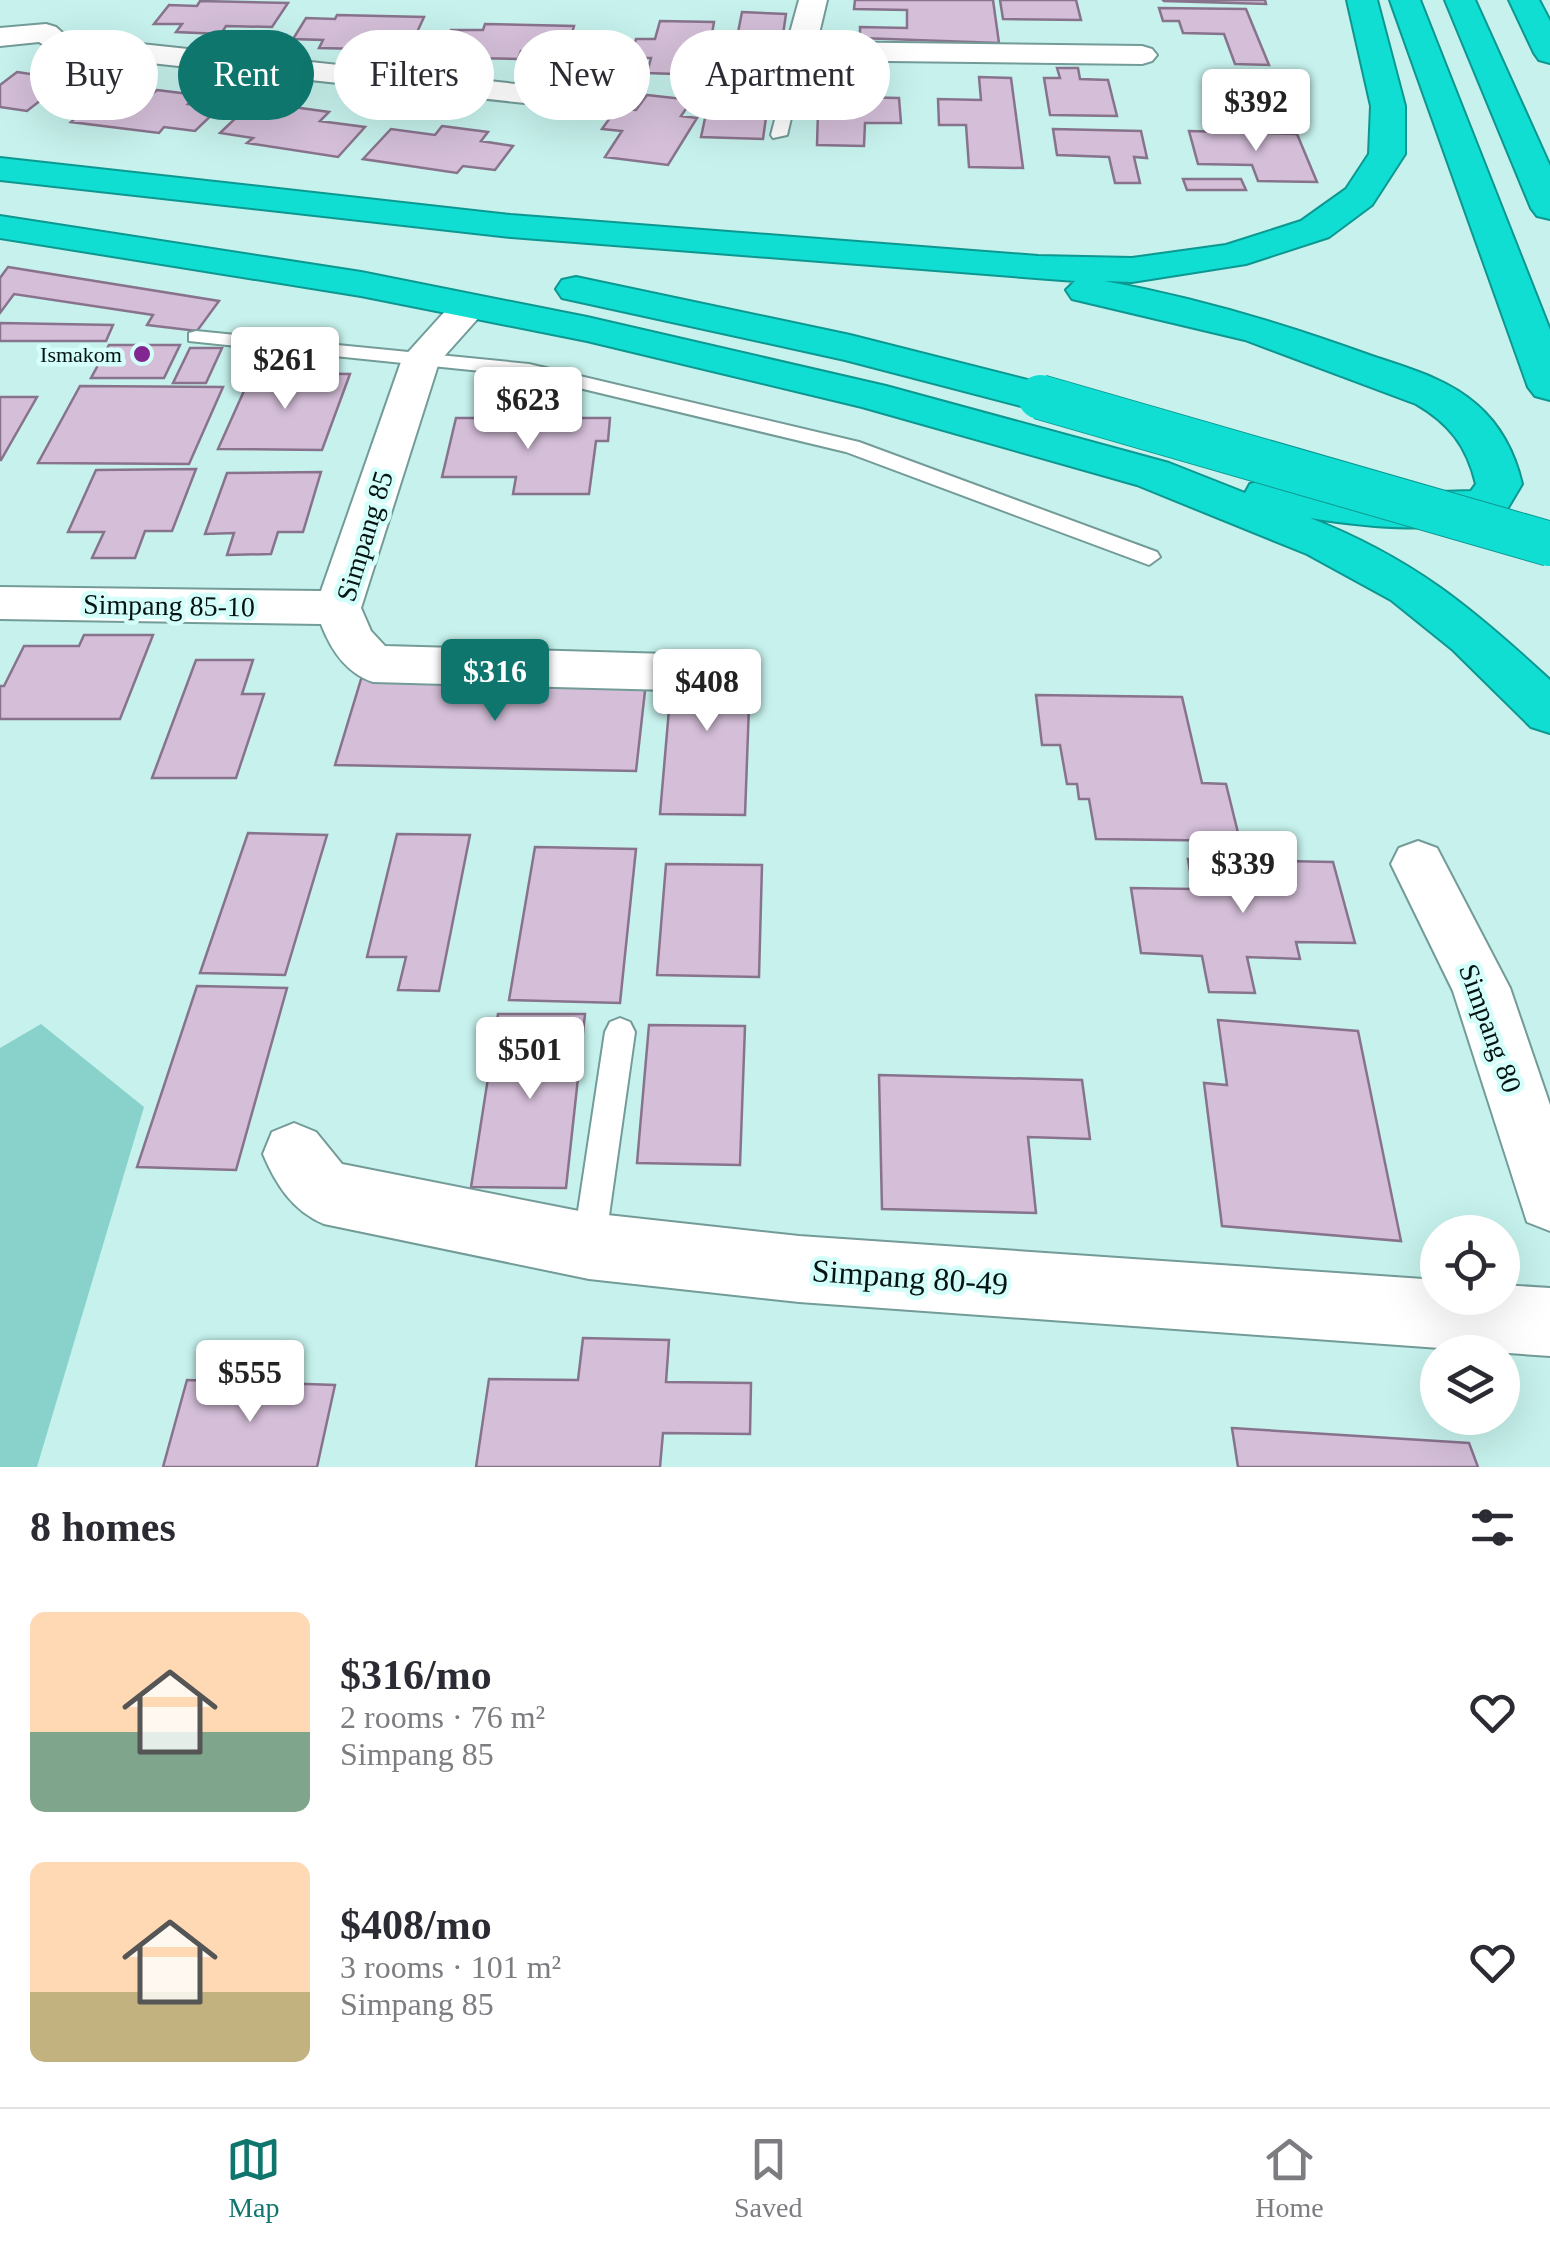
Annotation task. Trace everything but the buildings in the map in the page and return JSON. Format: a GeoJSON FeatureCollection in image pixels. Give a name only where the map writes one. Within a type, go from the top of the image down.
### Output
{"type":"FeatureCollection","features":[{"type":"Feature","properties":{"kind":"highway"},"geometry":{"type":"LineString","coordinates":[[0,169],[512,226],[1038,268],[1132,270],[1232,256],[1314,229],[1359,197],[1387,154],[1388,106],[1362,0]]}},
{"type":"Feature","properties":{"kind":"highway"},"geometry":{"type":"LineString","coordinates":[[1405,0],[1550,387]]}},
{"type":"Feature","properties":{"kind":"highway"},"geometry":{"type":"LineString","coordinates":[[1460,0],[1550,208]]}},
{"type":"Feature","properties":{"kind":"highway"},"geometry":{"type":"LineString","coordinates":[[1524,0],[1550,53]]}},
{"type":"Feature","properties":{"kind":"highway"},"geometry":{"type":"LineString","coordinates":[[48,176],[240,212],[556,260],[870,326],[1550,544]]}},
{"type":"Feature","properties":{"kind":"highway"},"geometry":{"type":"LineString","coordinates":[[0,208],[287,242],[668,307],[1048,384],[1550,515]]}},
{"type":"Feature","properties":{"kind":"highway"},"geometry":{"type":"LineString","coordinates":[[0,227],[324,277],[470,306],[798,378],[1153,474],[1324,542],[1409,587],[1550,712]]}},
{"type":"Feature","properties":{"kind":"highway"},"geometry":{"type":"LineString","coordinates":[[866,255],[1118,296],[1205,316],[1324,352],[1402,382],[1452,407],[1494,457],[1500,484],[1486,505],[1450,512],[1356,510],[1153,474]]}},
{"type":"Feature","properties":{"kind":"street"},"geometry":{"type":"LineString","coordinates":[[48,30],[63,0]]}},
{"type":"Feature","properties":{"kind":"street"},"geometry":{"type":"LineString","coordinates":[[806,30],[813,0]]}},
{"type":"Feature","properties":{"kind":"street"},"geometry":{"type":"LineString","coordinates":[[0,37],[30,34]]}},
{"type":"Feature","properties":{"kind":"street"},"geometry":{"type":"LineString","coordinates":[[890,53],[1142,55]]}},
{"type":"Feature","properties":{"kind":"street"},"geometry":{"type":"LineString","coordinates":[[158,55],[514,93]]}},
{"type":"Feature","properties":{"kind":"street","name":"Simpang 85"},"geometry":{"type":"LineString","coordinates":[[470,306],[421,360],[338,608],[351,640],[373,664],[669,672]]}},
{"type":"Feature","properties":{"kind":"street","name":"Simpang 85-10"},"geometry":{"type":"LineString","coordinates":[[0,603],[338,608]]}},
{"type":"Feature","properties":{"kind":"street","name":"Simpang 80"},"geometry":{"type":"LineString","coordinates":[[1418,864],[1482,988],[1550,1199]]}},
{"type":"Feature","properties":{"kind":"street","name":"Simpang 80-49"},"geometry":{"type":"LineString","coordinates":[[294,1154],[324,1192],[588,1246],[799,1269],[1550,1322]]}},
{"type":"Feature","properties":{"kind":"lane"},"geometry":{"type":"LineString","coordinates":[[780,135],[784,120]]}},
{"type":"Feature","properties":{"kind":"lane"},"geometry":{"type":"LineString","coordinates":[[196,337],[528,370],[852,447],[1149,557]]}},
{"type":"Feature","properties":{"kind":"lane"},"geometry":{"type":"LineString","coordinates":[[588,1246],[620,1032]]}},
{"type":"Feature","properties":{"kind":"shaded area"},"geometry":{"type":"Polygon","coordinates":[[[41,1024],[144,1107],[37,1467],[0,1467],[0,1048],[41,1024]]]}},
{"type":"Feature","properties":{"kind":"place","name":"Ismakom"},"geometry":{"type":"Point","coordinates":[142,354]}}]}
